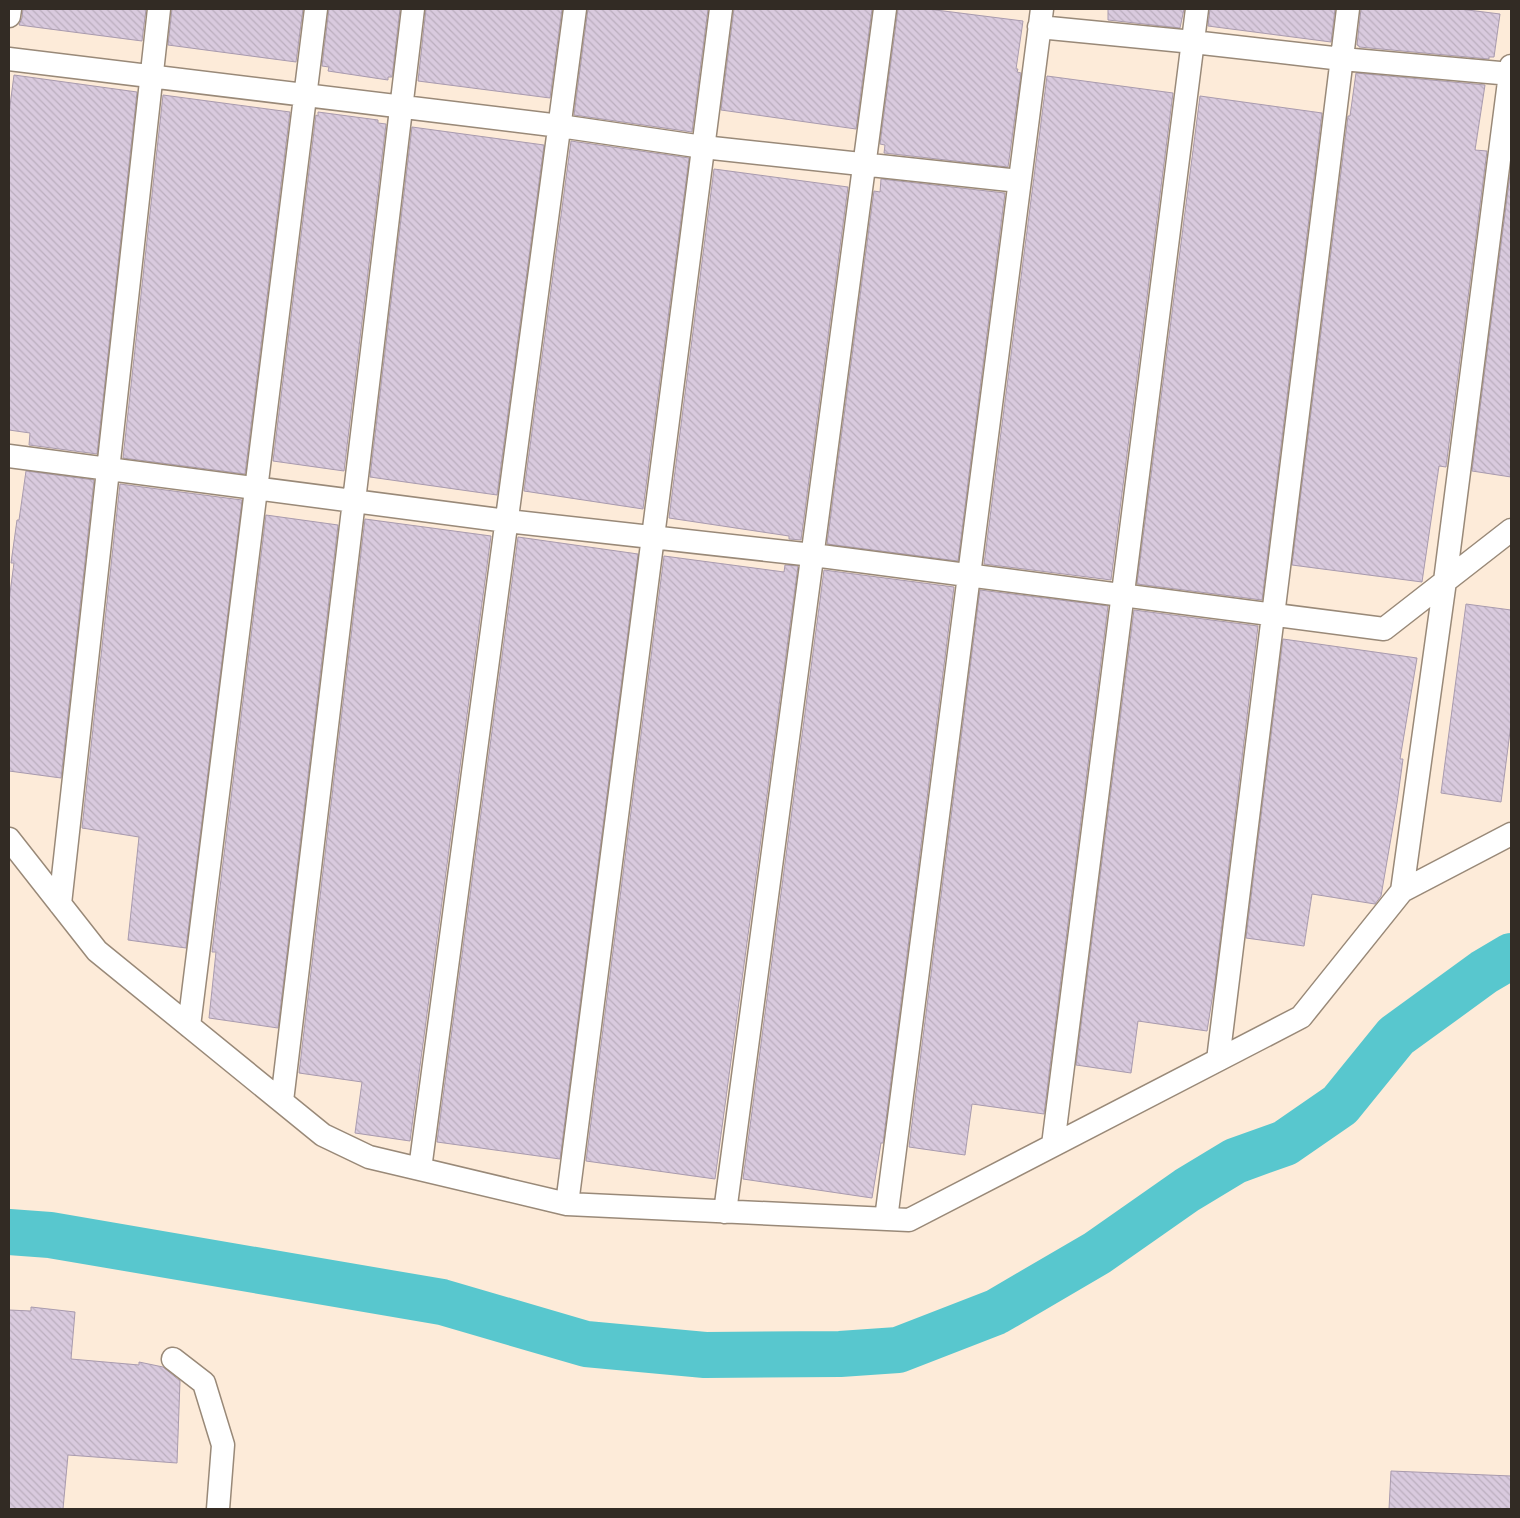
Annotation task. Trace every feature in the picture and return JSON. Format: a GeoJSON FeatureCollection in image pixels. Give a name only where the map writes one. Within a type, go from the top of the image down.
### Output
{"type":"FeatureCollection","features":[{"type":"Feature","properties":{"kind":"street"},"geometry":{"type":"LineString","coordinates":[[9,16],[10,9]]}},
{"type":"Feature","properties":{"kind":"street"},"geometry":{"type":"LineString","coordinates":[[60,904],[159,9]]}},
{"type":"Feature","properties":{"kind":"street"},"geometry":{"type":"LineString","coordinates":[[189,1026],[316,9]]}},
{"type":"Feature","properties":{"kind":"street"},"geometry":{"type":"LineString","coordinates":[[282,1101],[413,9]]}},
{"type":"Feature","properties":{"kind":"street"},"geometry":{"type":"LineString","coordinates":[[420,1169],[575,9]]}},
{"type":"Feature","properties":{"kind":"street"},"geometry":{"type":"LineString","coordinates":[[567,1204],[721,9]]}},
{"type":"Feature","properties":{"kind":"street"},"geometry":{"type":"LineString","coordinates":[[726,1212],[885,9]]}},
{"type":"Feature","properties":{"kind":"street"},"geometry":{"type":"LineString","coordinates":[[1053,1146],[1197,9]]}},
{"type":"Feature","properties":{"kind":"street"},"geometry":{"type":"LineString","coordinates":[[1218,1060],[1348,9]]}},
{"type":"Feature","properties":{"kind":"street"},"geometry":{"type":"LineString","coordinates":[[886,1219],[1040,18],[1193,42],[1342,59],[1511,71],[1445,581],[1402,891]]}},
{"type":"Feature","properties":{"kind":"street"},"geometry":{"type":"LineString","coordinates":[[9,59],[560,126],[703,147],[1019,181]]}},
{"type":"Feature","properties":{"kind":"street"},"geometry":{"type":"LineString","coordinates":[[9,456],[507,521],[812,555],[1384,629],[1511,530]]}},
{"type":"Feature","properties":{"kind":"street"},"geometry":{"type":"LineString","coordinates":[[9,839],[97,951],[323,1135],[369,1157],[567,1204],[909,1220],[1301,1017],[1402,891],[1511,834]]}},
{"type":"Feature","properties":{"kind":"street"},"geometry":{"type":"LineString","coordinates":[[173,1359],[204,1383],[223,1445],[218,1509]]}},
{"type":"Feature","properties":{"kind":"building"},"geometry":{"type":"Polygon","coordinates":[[[23,9],[146,9],[142,41],[19,25],[23,9]]]}},
{"type":"Feature","properties":{"kind":"building"},"geometry":{"type":"Polygon","coordinates":[[[172,9],[303,9],[296,62],[168,45],[172,9]]]}},
{"type":"Feature","properties":{"kind":"building"},"geometry":{"type":"Polygon","coordinates":[[[329,9],[400,9],[392,77],[388,77],[388,80],[328,71],[329,67],[322,66],[329,9]]]}},
{"type":"Feature","properties":{"kind":"building"},"geometry":{"type":"Polygon","coordinates":[[[426,9],[562,9],[550,98],[418,81],[426,9]]]}},
{"type":"Feature","properties":{"kind":"building"},"geometry":{"type":"Polygon","coordinates":[[[588,9],[708,9],[692,132],[574,115],[588,9]]]}},
{"type":"Feature","properties":{"kind":"building"},"geometry":{"type":"Polygon","coordinates":[[[734,9],[872,9],[856,129],[721,110],[734,9]]]}},
{"type":"Feature","properties":{"kind":"building"},"geometry":{"type":"Polygon","coordinates":[[[898,9],[928,9],[1023,21],[1016,69],[1018,69],[1017,72],[1021,73],[1008,167],[884,153],[885,145],[880,144],[898,9]]]}},
{"type":"Feature","properties":{"kind":"building"},"geometry":{"type":"Polygon","coordinates":[[[1108,9],[1184,9],[1180,28],[1108,20],[1108,9]]]}},
{"type":"Feature","properties":{"kind":"building"},"geometry":{"type":"Polygon","coordinates":[[[1210,9],[1335,9],[1331,42],[1208,26],[1210,9]]]}},
{"type":"Feature","properties":{"kind":"building"},"geometry":{"type":"Polygon","coordinates":[[[1361,9],[1460,9],[1500,14],[1494,57],[1489,57],[1489,59],[1359,47],[1357,45],[1361,9]]]}},
{"type":"Feature","properties":{"kind":"building"},"geometry":{"type":"Polygon","coordinates":[[[1356,73],[1485,85],[1475,150],[1487,151],[1446,467],[1439,466],[1422,582],[1292,565],[1348,116],[1350,116],[1356,73]]]}},
{"type":"Feature","properties":{"kind":"building"},"geometry":{"type":"Polygon","coordinates":[[[14,75],[137,92],[97,454],[29,445],[30,433],[9,430],[9,113],[14,75]]]}},
{"type":"Feature","properties":{"kind":"building"},"geometry":{"type":"Polygon","coordinates":[[[1047,76],[1173,93],[1111,580],[984,564],[1047,76]]]}},
{"type":"Feature","properties":{"kind":"building"},"geometry":{"type":"Polygon","coordinates":[[[163,95],[290,112],[245,474],[123,458],[163,95]]]}},
{"type":"Feature","properties":{"kind":"building"},"geometry":{"type":"Polygon","coordinates":[[[1200,96],[1322,113],[1262,600],[1137,584],[1200,96]]]}},
{"type":"Feature","properties":{"kind":"building"},"geometry":{"type":"Polygon","coordinates":[[[318,112],[378,120],[378,123],[386,124],[344,471],[273,461],[316,115],[318,116],[318,112]]]}},
{"type":"Feature","properties":{"kind":"building"},"geometry":{"type":"Polygon","coordinates":[[[412,127],[544,145],[497,495],[370,477],[412,127]]]}},
{"type":"Feature","properties":{"kind":"building"},"geometry":{"type":"Polygon","coordinates":[[[571,141],[689,158],[643,509],[524,491],[571,141]]]}},
{"type":"Feature","properties":{"kind":"building"},"geometry":{"type":"Polygon","coordinates":[[[1511,167],[1511,477],[1472,471],[1511,167]]]}},
{"type":"Feature","properties":{"kind":"building"},"geometry":{"type":"Polygon","coordinates":[[[714,169],[848,187],[801,540],[789,539],[789,536],[669,518],[714,169]]]}},
{"type":"Feature","properties":{"kind":"building"},"geometry":{"type":"Polygon","coordinates":[[[881,179],[1005,193],[958,561],[827,544],[874,191],[880,192],[881,179]]]}},
{"type":"Feature","properties":{"kind":"building"},"geometry":{"type":"Polygon","coordinates":[[[26,471],[94,480],[61,778],[9,771],[9,600],[14,563],[11,563],[26,471]]]}},
{"type":"Feature","properties":{"kind":"building"},"geometry":{"type":"Polygon","coordinates":[[[120,484],[242,500],[186,948],[128,940],[139,837],[82,828],[120,484]]]}},
{"type":"Feature","properties":{"kind":"building"},"geometry":{"type":"Polygon","coordinates":[[[266,515],[338,525],[278,1028],[209,1018],[216,952],[212,952],[266,515]]]}},
{"type":"Feature","properties":{"kind":"building"},"geometry":{"type":"Polygon","coordinates":[[[365,519],[491,536],[410,1141],[355,1133],[362,1082],[299,1073],[365,519]]]}},
{"type":"Feature","properties":{"kind":"building"},"geometry":{"type":"Polygon","coordinates":[[[518,537],[638,554],[560,1159],[437,1142],[518,537]]]}},
{"type":"Feature","properties":{"kind":"building"},"geometry":{"type":"Polygon","coordinates":[[[664,556],[784,572],[785,565],[798,566],[715,1179],[586,1161],[664,556]]]}},
{"type":"Feature","properties":{"kind":"building"},"geometry":{"type":"Polygon","coordinates":[[[824,570],[954,587],[883,1143],[881,1143],[872,1198],[743,1179],[824,570]]]}},
{"type":"Feature","properties":{"kind":"building"},"geometry":{"type":"Polygon","coordinates":[[[980,590],[1108,606],[1044,1114],[972,1104],[965,1155],[909,1147],[980,590]]]}},
{"type":"Feature","properties":{"kind":"building"},"geometry":{"type":"Polygon","coordinates":[[[1466,604],[1511,610],[1511,724],[1501,802],[1441,793],[1466,604]]]}},
{"type":"Feature","properties":{"kind":"building"},"geometry":{"type":"Polygon","coordinates":[[[1134,610],[1258,626],[1215,981],[1207,1031],[1138,1021],[1131,1073],[1076,1065],[1134,610]]]}},
{"type":"Feature","properties":{"kind":"building"},"geometry":{"type":"Polygon","coordinates":[[[1283,639],[1417,658],[1400,759],[1403,759],[1397,803],[1381,896],[1375,904],[1312,894],[1304,946],[1246,938],[1283,639]]]}},
{"type":"Feature","properties":{"kind":"building"},"geometry":{"type":"Polygon","coordinates":[[[31,1307],[75,1312],[71,1359],[139,1365],[139,1362],[163,1367],[180,1381],[177,1463],[68,1455],[63,1509],[9,1509],[9,1310],[31,1311],[31,1307]]]}},
{"type":"Feature","properties":{"kind":"building"},"geometry":{"type":"Polygon","coordinates":[[[1391,1471],[1511,1476],[1511,1509],[1389,1509],[1391,1471]]]}},
{"type":"Feature","properties":{"kind":"waterway"},"geometry":{"type":"LineString","coordinates":[[9,1232],[50,1235],[442,1302],[586,1344],[705,1355],[840,1354],[898,1350],[996,1312],[1097,1253],[1187,1190],[1235,1161],[1285,1143],[1340,1105],[1396,1036],[1484,972],[1511,956]]}}]}
